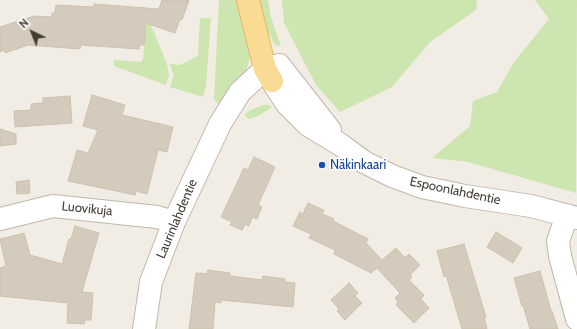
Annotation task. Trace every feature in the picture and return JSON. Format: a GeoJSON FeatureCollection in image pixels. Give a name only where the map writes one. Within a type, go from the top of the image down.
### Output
{"type":"FeatureCollection","features":[{"type":"Feature","properties":{"kind":"main road","name":"Espoonlahdentie"},"geometry":{"type":"LineString","coordinates":[[248,0],[257,32],[272,72]]}},
{"type":"Feature","properties":{"kind":"street","name":"Laurinlahdentie"},"geometry":{"type":"LineString","coordinates":[[144,329],[151,282],[174,222],[220,124],[240,92],[272,72]]}},
{"type":"Feature","properties":{"kind":"street","name":"Espoonlahdentie"},"geometry":{"type":"LineString","coordinates":[[272,72],[287,104],[308,125],[341,145],[364,162],[392,176],[422,187],[465,196],[531,206],[572,217]]}},
{"type":"Feature","properties":{"kind":"street","name":"Luovikuja"},"geometry":{"type":"LineString","coordinates":[[0,219],[53,206],[157,217],[174,222]]}},
{"type":"Feature","properties":{"kind":"street"},"geometry":{"type":"LineString","coordinates":[[572,217],[558,241],[560,256],[577,319]]}},
{"type":"Feature","properties":{"kind":"green space"},"geometry":{"type":"Polygon","coordinates":[[[219,0],[237,0],[250,56],[246,72],[219,105],[214,99],[219,0]]]}},
{"type":"Feature","properties":{"kind":"green space"},"geometry":{"type":"Polygon","coordinates":[[[258,0],[268,0],[271,18],[281,46],[275,45],[267,30],[258,0]]]}},
{"type":"Feature","properties":{"kind":"green space"},"geometry":{"type":"Polygon","coordinates":[[[282,0],[477,0],[476,10],[430,42],[392,87],[340,112],[316,85],[284,23],[282,0]]]}},
{"type":"Feature","properties":{"kind":"green space"},"geometry":{"type":"Polygon","coordinates":[[[535,0],[577,0],[576,193],[468,162],[432,158],[470,126],[473,101],[497,92],[514,62],[549,19],[535,0]]]}},
{"type":"Feature","properties":{"kind":"green space"},"geometry":{"type":"Polygon","coordinates":[[[147,15],[167,64],[169,75],[166,85],[114,66],[114,60],[141,62],[143,59],[147,15]]]}},
{"type":"Feature","properties":{"kind":"green space"},"geometry":{"type":"Polygon","coordinates":[[[200,18],[211,18],[206,85],[203,97],[170,87],[174,76],[170,64],[180,65],[198,56],[200,18]]]}},
{"type":"Feature","properties":{"kind":"green space"},"geometry":{"type":"Polygon","coordinates":[[[263,105],[269,105],[272,107],[258,116],[249,119],[244,115],[249,111],[263,105]]]}},
{"type":"Feature","properties":{"kind":"building"},"geometry":{"type":"Polygon","coordinates":[[[162,0],[189,0],[182,20],[180,19],[175,33],[146,23],[144,45],[140,45],[139,49],[81,45],[80,49],[28,45],[5,53],[4,50],[0,52],[0,27],[34,16],[52,17],[52,13],[55,13],[56,5],[94,7],[94,4],[159,9],[162,0]]]}},
{"type":"Feature","properties":{"kind":"building"},"geometry":{"type":"Polygon","coordinates":[[[92,95],[125,105],[122,115],[173,127],[167,152],[158,150],[147,194],[136,191],[135,195],[68,181],[77,150],[88,153],[98,130],[83,126],[92,95]]]}},
{"type":"Feature","properties":{"kind":"building"},"geometry":{"type":"Polygon","coordinates":[[[70,96],[72,123],[15,127],[14,111],[31,110],[31,104],[43,103],[43,98],[70,96]]]}},
{"type":"Feature","properties":{"kind":"building"},"geometry":{"type":"Polygon","coordinates":[[[0,129],[16,134],[16,144],[0,146],[0,129]]]}},
{"type":"Feature","properties":{"kind":"building"},"geometry":{"type":"Polygon","coordinates":[[[254,157],[275,167],[258,205],[262,207],[257,219],[252,217],[249,226],[245,224],[242,230],[230,225],[232,222],[221,217],[244,168],[248,170],[254,157]]]}},
{"type":"Feature","properties":{"kind":"building"},"geometry":{"type":"Polygon","coordinates":[[[29,180],[30,193],[17,194],[16,182],[29,180]]]}},
{"type":"Feature","properties":{"kind":"building"},"geometry":{"type":"Polygon","coordinates":[[[308,203],[324,210],[322,214],[334,219],[333,221],[368,239],[366,243],[382,260],[396,248],[405,258],[409,254],[420,265],[410,275],[412,277],[409,280],[424,295],[421,299],[429,308],[414,323],[396,305],[398,302],[395,298],[400,293],[377,268],[371,273],[334,254],[335,250],[309,238],[311,234],[293,226],[300,212],[303,214],[308,203]]]}},
{"type":"Feature","properties":{"kind":"building"},"geometry":{"type":"Polygon","coordinates":[[[75,226],[99,233],[82,292],[93,293],[91,320],[85,320],[84,324],[67,323],[68,303],[0,296],[0,268],[6,266],[0,239],[24,233],[30,255],[62,264],[69,239],[71,239],[75,226]]]}},
{"type":"Feature","properties":{"kind":"building"},"geometry":{"type":"Polygon","coordinates":[[[496,232],[522,248],[513,263],[487,247],[496,232]]]}},
{"type":"Feature","properties":{"kind":"building"},"geometry":{"type":"Polygon","coordinates":[[[464,244],[486,317],[484,317],[487,329],[462,329],[446,275],[444,277],[437,251],[464,244]]]}},
{"type":"Feature","properties":{"kind":"building"},"geometry":{"type":"Polygon","coordinates":[[[208,270],[230,273],[230,276],[262,280],[263,276],[285,279],[285,282],[295,283],[293,307],[221,300],[221,303],[215,302],[213,329],[189,329],[196,273],[207,274],[208,270]]]}},
{"type":"Feature","properties":{"kind":"building"},"geometry":{"type":"Polygon","coordinates":[[[540,271],[551,311],[558,329],[530,329],[523,305],[522,306],[514,278],[540,271]]]}},
{"type":"Feature","properties":{"kind":"building"},"geometry":{"type":"Polygon","coordinates":[[[349,283],[358,293],[355,296],[362,303],[345,320],[337,311],[339,309],[331,300],[349,283]]]}},
{"type":"Feature","properties":{"kind":"place","name":"Näkinkaari"},"geometry":{"type":"Point","coordinates":[322,165]}}]}
